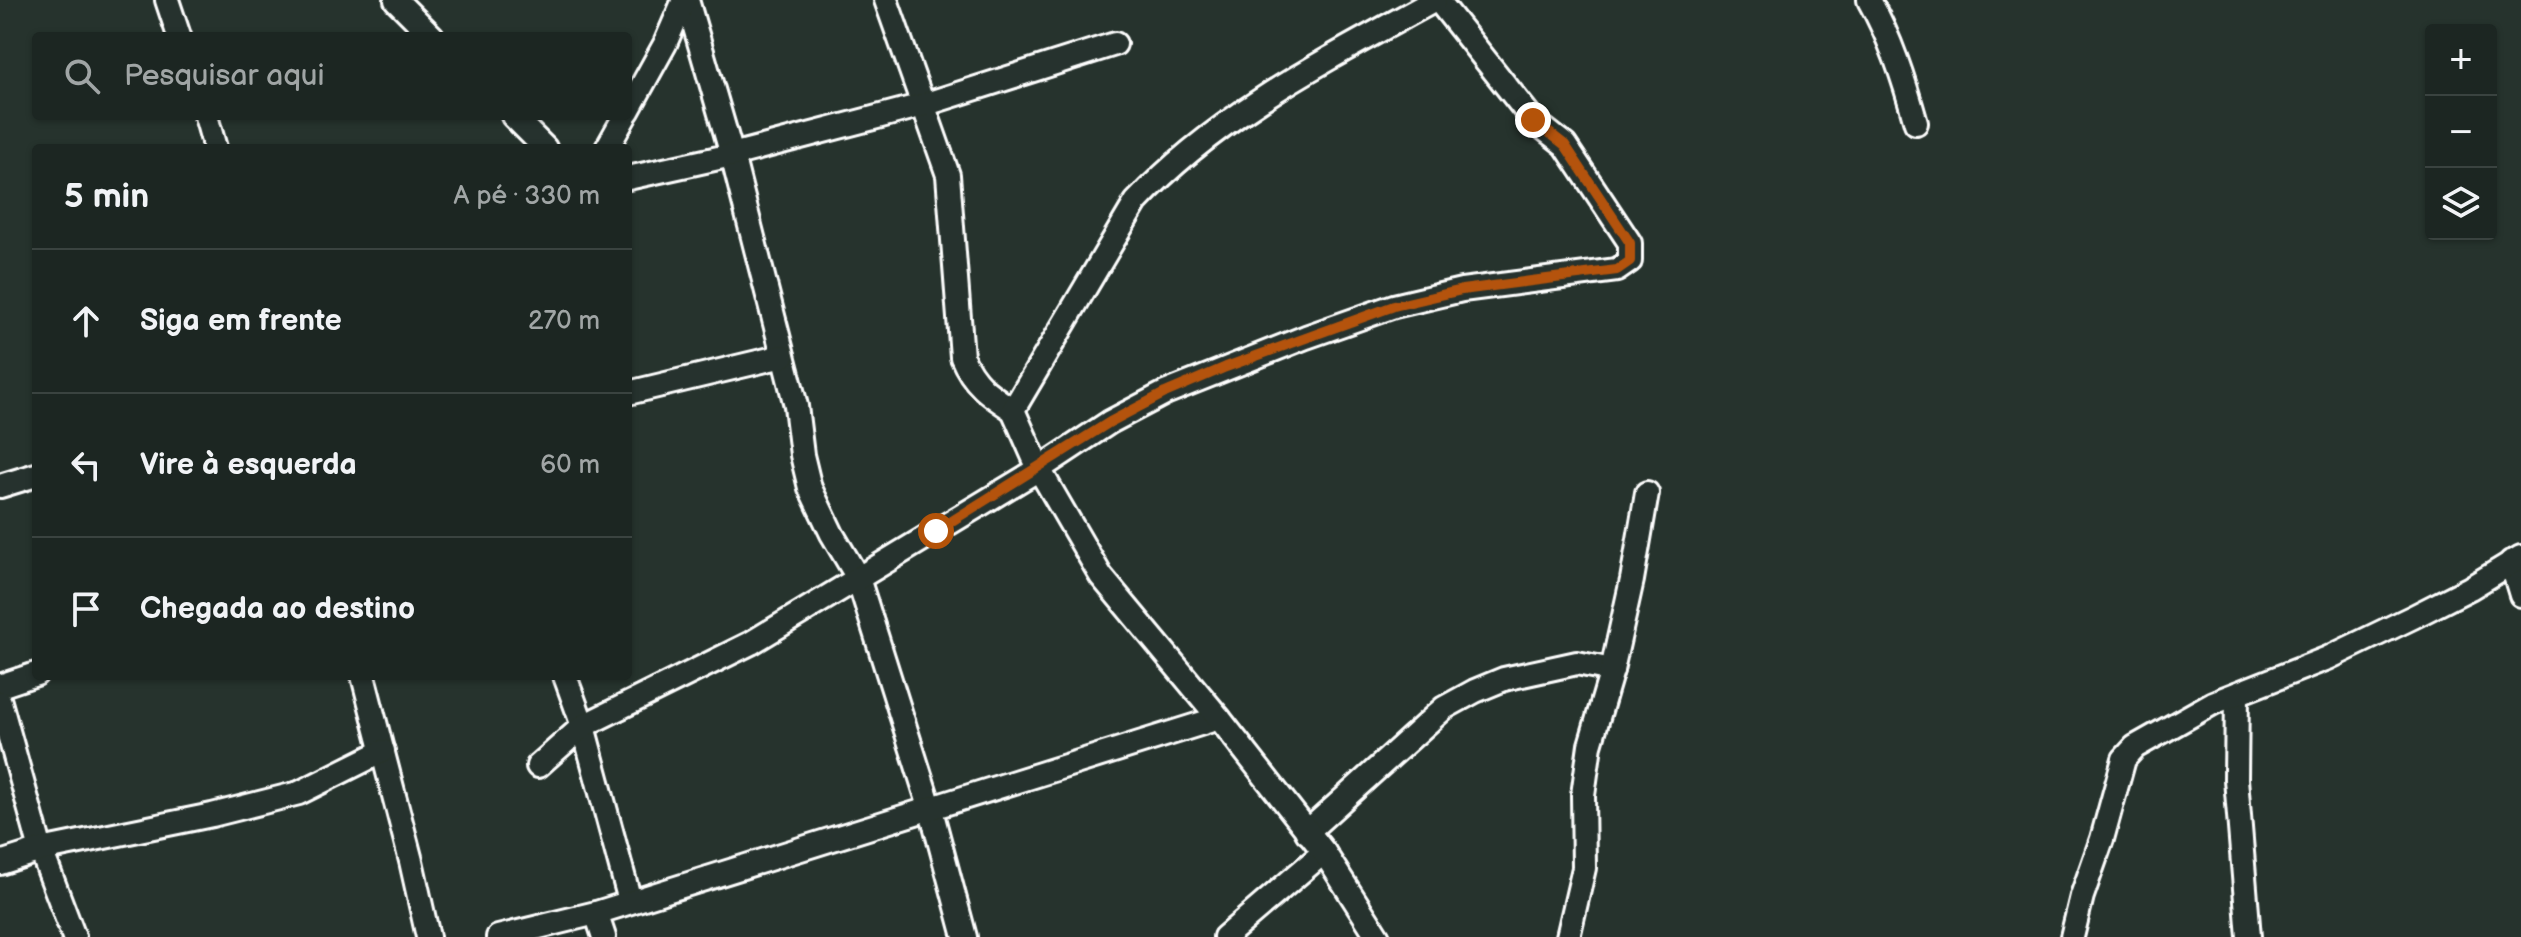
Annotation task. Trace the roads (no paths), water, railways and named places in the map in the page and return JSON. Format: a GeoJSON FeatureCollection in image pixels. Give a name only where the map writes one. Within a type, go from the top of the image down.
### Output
{"type":"FeatureCollection","features":[{"type":"Feature","properties":{"kind":"street"},"geometry":{"type":"LineString","coordinates":[[167,0],[178,32]]}},
{"type":"Feature","properties":{"kind":"street"},"geometry":{"type":"LineString","coordinates":[[396,0],[428,32]]}},
{"type":"Feature","properties":{"kind":"street"},"geometry":{"type":"LineString","coordinates":[[632,104],[686,0]]}},
{"type":"Feature","properties":{"kind":"street"},"geometry":{"type":"LineString","coordinates":[[686,0],[732,155],[796,406],[810,488],[858,578],[931,810],[965,937]]}},
{"type":"Feature","properties":{"kind":"street"},"geometry":{"type":"LineString","coordinates":[[886,0],[948,175],[962,357],[969,373],[980,388],[1013,410],[1039,469],[1101,576],[1219,718],[1324,852],[1378,937]]}},
{"type":"Feature","properties":{"kind":"street"},"geometry":{"type":"LineString","coordinates":[[538,766],[583,726],[751,643],[1039,469],[1110,422],[1165,393],[1394,306],[1462,290],[1617,270],[1630,261],[1630,243],[1565,145],[1533,120],[1436,0],[1278,87],[1160,177],[1136,202],[1013,410]]}},
{"type":"Feature","properties":{"kind":"street"},"geometry":{"type":"LineString","coordinates":[[1869,0],[1882,23],[1901,72],[1916,123]]}},
{"type":"Feature","properties":{"kind":"street"},"geometry":{"type":"LineString","coordinates":[[632,177],[732,155],[923,105],[1115,44]]}},
{"type":"Feature","properties":{"kind":"street"},"geometry":{"type":"LineString","coordinates":[[207,120],[214,144]]}},
{"type":"Feature","properties":{"kind":"street"},"geometry":{"type":"LineString","coordinates":[[517,120],[541,144]]}},
{"type":"Feature","properties":{"kind":"street"},"geometry":{"type":"LineString","coordinates":[[609,144],[623,120]]}},
{"type":"Feature","properties":{"kind":"street"},"geometry":{"type":"LineString","coordinates":[[632,392],[783,356]]}},
{"type":"Feature","properties":{"kind":"street"},"geometry":{"type":"LineString","coordinates":[[0,486],[32,476]]}},
{"type":"Feature","properties":{"kind":"street"},"geometry":{"type":"LineString","coordinates":[[1568,937],[1584,868],[1583,795],[1590,745],[1612,670],[1647,493]]}},
{"type":"Feature","properties":{"kind":"street"},"geometry":{"type":"LineString","coordinates":[[2072,937],[2124,759],[2135,747],[2213,703],[2328,658],[2413,617],[2516,560],[2521,595]]}},
{"type":"Feature","properties":{"kind":"street"},"geometry":{"type":"LineString","coordinates":[[1307,832],[1444,708],[1475,691],[1504,679],[1577,663],[1612,670]]}},
{"type":"Feature","properties":{"kind":"street"},"geometry":{"type":"LineString","coordinates":[[0,686],[32,675]]}},
{"type":"Feature","properties":{"kind":"street"},"geometry":{"type":"LineString","coordinates":[[364,680],[428,937]]}},
{"type":"Feature","properties":{"kind":"street"},"geometry":{"type":"LineString","coordinates":[[566,680],[583,726],[630,901]]}},
{"type":"Feature","properties":{"kind":"street"},"geometry":{"type":"LineString","coordinates":[[2237,694],[2236,779],[2249,937]]}},
{"type":"Feature","properties":{"kind":"street"},"geometry":{"type":"LineString","coordinates":[[0,702],[41,850],[74,937]]}},
{"type":"Feature","properties":{"kind":"street"},"geometry":{"type":"LineString","coordinates":[[498,937],[596,913],[1219,718]]}},
{"type":"Feature","properties":{"kind":"street"},"geometry":{"type":"LineString","coordinates":[[0,863],[41,850],[212,815],[299,793],[383,751]]}},
{"type":"Feature","properties":{"kind":"street"},"geometry":{"type":"LineString","coordinates":[[1225,937],[1324,852]]}},
{"type":"Feature","properties":{"kind":"street"},"geometry":{"type":"LineString","coordinates":[[596,913],[604,937]]}}]}
